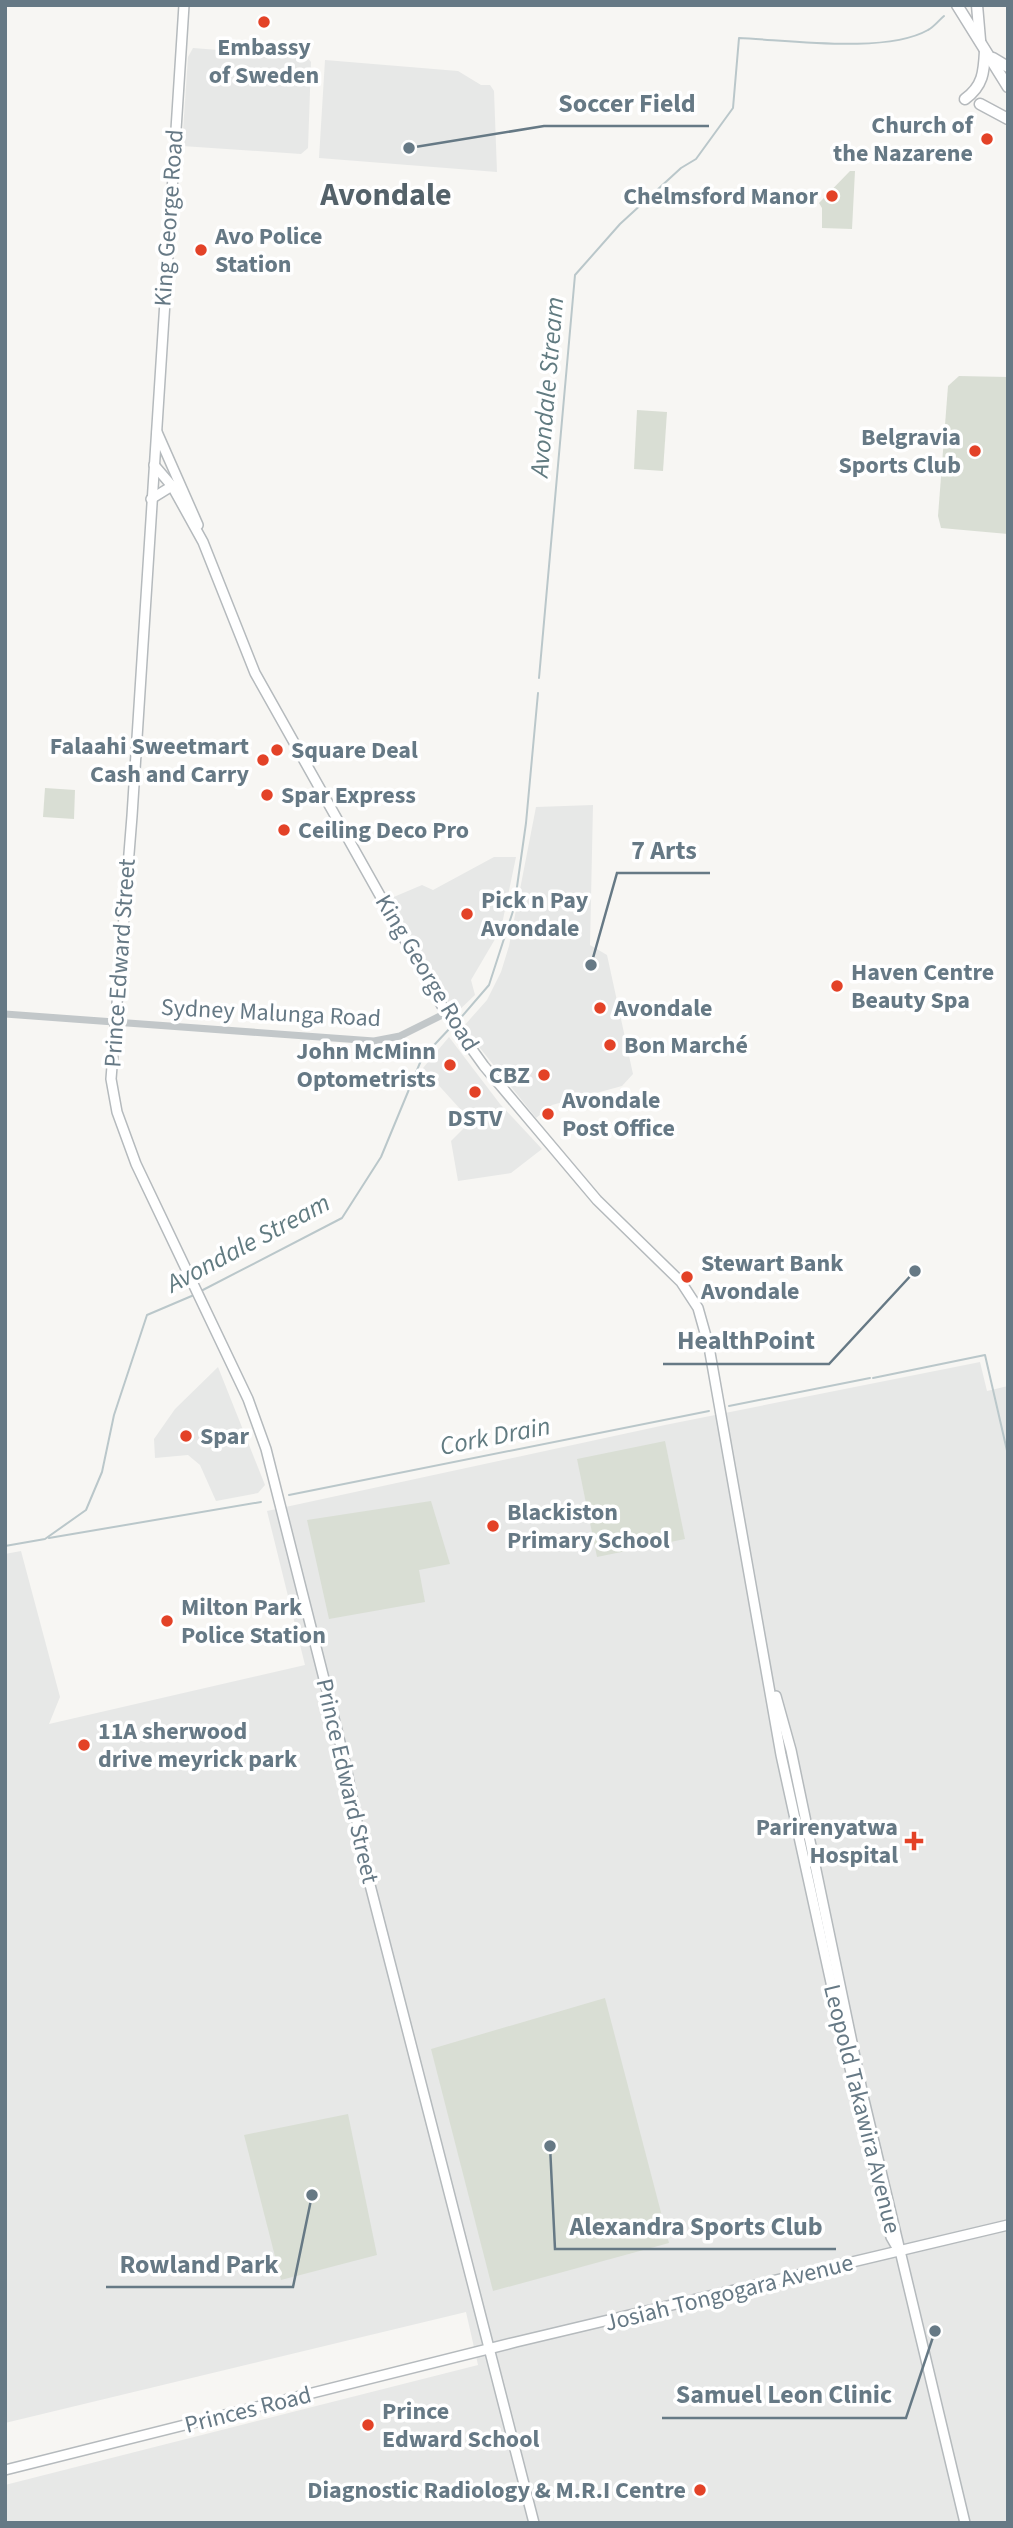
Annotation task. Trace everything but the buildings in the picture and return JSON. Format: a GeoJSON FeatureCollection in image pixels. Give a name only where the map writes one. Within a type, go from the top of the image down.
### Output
{"type":"FeatureCollection","features":[{"type":"Feature","properties":{"kind":"highway"},"geometry":{"type":"LineString","coordinates":[[957,5],[1008,87]]}},
{"type":"Feature","properties":{"kind":"highway"},"geometry":{"type":"LineString","coordinates":[[965,99],[976,90],[982,79],[982,46],[977,5]]}},
{"type":"Feature","properties":{"kind":"highway"},"geometry":{"type":"LineString","coordinates":[[982,46],[1008,67]]}},
{"type":"Feature","properties":{"kind":"highway"},"geometry":{"type":"LineString","coordinates":[[980,104],[1008,118]]}},
{"type":"Feature","properties":{"kind":"main road","name":"King George Road"},"geometry":{"type":"LineString","coordinates":[[184,5],[156,431],[175,466],[255,673],[446,1013],[461,1035],[597,1200],[668,1267],[691,1295],[706,1331],[719,1400]]}},
{"type":"Feature","properties":{"kind":"main road","name":"Prince Edward Street"},"geometry":{"type":"LineString","coordinates":[[156,431],[132,816],[111,1079],[117,1112],[136,1164],[248,1399],[266,1449],[345,1762],[368,1877],[534,2523]]}},
{"type":"Feature","properties":{"kind":"main road","name":"King George Road"},"geometry":{"type":"LineString","coordinates":[[154,465],[172,486],[203,542]]}},
{"type":"Feature","properties":{"kind":"main road"},"geometry":{"type":"LineString","coordinates":[[154,465],[175,466]]}},
{"type":"Feature","properties":{"kind":"main road"},"geometry":{"type":"LineString","coordinates":[[150,499],[172,486]]}},
{"type":"Feature","properties":{"kind":"main road","name":"Leopold Takawira Avenue"},"geometry":{"type":"LineString","coordinates":[[719,1400],[781,1755],[845,2048],[891,2237],[899,2251],[965,2523]]}},
{"type":"Feature","properties":{"kind":"main road","name":"Josiah Tongogara Avenue"},"geometry":{"type":"LineString","coordinates":[[491,2350],[1008,2225]]}},
{"type":"Feature","properties":{"kind":"main road","name":"Princes Road"},"geometry":{"type":"LineString","coordinates":[[5,2470],[491,2350]]}},
{"type":"Feature","properties":{"kind":"street","name":"Sydney Malunga Road"},"geometry":{"type":"LineString","coordinates":[[5,1014],[374,1041],[400,1036],[446,1013]]}},
{"type":"Feature","properties":{"kind":"shaded area"},"geometry":{"type":"Polygon","coordinates":[[[193,48],[307,57],[311,62],[308,148],[301,154],[182,146],[188,57],[193,48]]]}},
{"type":"Feature","properties":{"kind":"shaded area"},"geometry":{"type":"Polygon","coordinates":[[[325,60],[458,71],[481,85],[490,85],[494,91],[497,172],[319,158],[325,60]]]}},
{"type":"Feature","properties":{"kind":"shaded area"},"geometry":{"type":"Polygon","coordinates":[[[850,171],[855,171],[852,229],[822,228],[822,208],[819,203],[850,171]]]}},
{"type":"Feature","properties":{"kind":"shaded area","name":"Belgravia Sports Club"},"geometry":{"type":"Polygon","coordinates":[[[959,376],[1008,377],[1008,534],[941,528],[938,516],[948,386],[959,376]]]}},
{"type":"Feature","properties":{"kind":"shaded area"},"geometry":{"type":"Polygon","coordinates":[[[637,410],[667,412],[663,471],[634,469],[637,410]]]}},
{"type":"Feature","properties":{"kind":"shaded area"},"geometry":{"type":"Polygon","coordinates":[[[45,788],[75,790],[74,819],[43,817],[45,788]]]}},
{"type":"Feature","properties":{"kind":"shaded area"},"geometry":{"type":"Polygon","coordinates":[[[593,805],[590,945],[607,955],[633,1074],[622,1086],[552,1105],[536,1118],[463,1027],[487,1000],[501,972],[509,946],[536,807],[593,805]]]}},
{"type":"Feature","properties":{"kind":"shaded area"},"geometry":{"type":"Polygon","coordinates":[[[494,857],[516,857],[501,929],[471,980],[475,995],[455,1014],[389,899],[422,885],[433,890],[494,857]]]}},
{"type":"Feature","properties":{"kind":"shaded area"},"geometry":{"type":"Polygon","coordinates":[[[449,1037],[500,1104],[542,1149],[511,1173],[458,1181],[451,1141],[471,1121],[423,1068],[449,1037]]]}},
{"type":"Feature","properties":{"kind":"shaded area"},"geometry":{"type":"Polygon","coordinates":[[[980,1362],[987,1391],[1008,1386],[1008,2523],[5,2523],[5,2485],[478,2365],[466,2312],[5,2423],[5,1554],[21,1551],[60,1697],[49,1724],[305,1665],[267,1511],[665,1425],[980,1362]]]}},
{"type":"Feature","properties":{"kind":"shaded area"},"geometry":{"type":"Polygon","coordinates":[[[218,1367],[265,1485],[258,1493],[216,1501],[200,1465],[188,1455],[155,1458],[154,1439],[175,1409],[218,1367]]]}},
{"type":"Feature","properties":{"kind":"shaded area"},"geometry":{"type":"Polygon","coordinates":[[[665,1441],[685,1539],[597,1557],[577,1459],[665,1441]]]}},
{"type":"Feature","properties":{"kind":"shaded area"},"geometry":{"type":"Polygon","coordinates":[[[431,1501],[450,1564],[419,1570],[425,1602],[329,1619],[307,1520],[431,1501]]]}},
{"type":"Feature","properties":{"kind":"shaded area"},"geometry":{"type":"Polygon","coordinates":[[[605,1998],[669,2243],[493,2291],[431,2049],[605,1998]]]}},
{"type":"Feature","properties":{"kind":"shaded area"},"geometry":{"type":"Polygon","coordinates":[[[348,2114],[377,2255],[281,2280],[244,2135],[348,2114]]]}},
{"type":"Feature","properties":{"kind":"waterway","name":"Avondale Stream"},"geometry":{"type":"LineString","coordinates":[[539,678],[575,275],[620,224],[681,168],[696,159],[733,108],[739,38],[836,44],[888,42],[928,30],[944,16]]}},
{"type":"Feature","properties":{"kind":"waterway","name":"Avondale Stream"},"geometry":{"type":"LineString","coordinates":[[458,1021],[489,985],[514,908],[526,823],[538,693]]}},
{"type":"Feature","properties":{"kind":"waterway","name":"Avondale Stream"},"geometry":{"type":"LineString","coordinates":[[199,1292],[342,1218],[381,1157],[422,1058],[451,1027]]}},
{"type":"Feature","properties":{"kind":"waterway","name":"Avondale Stream"},"geometry":{"type":"LineString","coordinates":[[5,1546],[45,1539],[86,1510],[102,1472],[114,1415],[147,1315],[194,1295]]}},
{"type":"Feature","properties":{"kind":"waterway","name":"Cork Drain"},"geometry":{"type":"LineString","coordinates":[[873,1378],[985,1355],[1008,1455]]}},
{"type":"Feature","properties":{"kind":"waterway","name":"Cork Drain"},"geometry":{"type":"LineString","coordinates":[[729,1406],[870,1378]]}},
{"type":"Feature","properties":{"kind":"waterway","name":"Cork Drain"},"geometry":{"type":"LineString","coordinates":[[289,1495],[709,1411]]}},
{"type":"Feature","properties":{"kind":"waterway","name":"Cork Drain"},"geometry":{"type":"LineString","coordinates":[[49,1538],[261,1502]]}},
{"type":"Feature","properties":{"kind":"place","name":"Embassy of Sweden"},"geometry":{"type":"Point","coordinates":[264,22]}},
{"type":"Feature","properties":{"kind":"place","name":"Church of the Nazarene"},"geometry":{"type":"Point","coordinates":[987,139]}},
{"type":"Feature","properties":{"kind":"place","name":"Soccer Field"},"geometry":{"type":"Point","coordinates":[409,148]}},
{"type":"Feature","properties":{"kind":"place","name":"Chelmsford Manor"},"geometry":{"type":"Point","coordinates":[832,196]}},
{"type":"Feature","properties":{"kind":"place","name":"Avo Police Station"},"geometry":{"type":"Point","coordinates":[201,250]}},
{"type":"Feature","properties":{"kind":"place","name":"Belgravia Sports Club"},"geometry":{"type":"Point","coordinates":[975,451]}},
{"type":"Feature","properties":{"kind":"place","name":"Square Deal"},"geometry":{"type":"Point","coordinates":[277,750]}},
{"type":"Feature","properties":{"kind":"place","name":"Falaahi Sweetmart Cash and Carry"},"geometry":{"type":"Point","coordinates":[263,760]}},
{"type":"Feature","properties":{"kind":"place","name":"Spar Express"},"geometry":{"type":"Point","coordinates":[267,795]}},
{"type":"Feature","properties":{"kind":"place","name":"Ceiling Deco Pro"},"geometry":{"type":"Point","coordinates":[284,830]}},
{"type":"Feature","properties":{"kind":"place","name":"Pick n Pay Avondale"},"geometry":{"type":"Point","coordinates":[467,914]}},
{"type":"Feature","properties":{"kind":"place","name":"7 Arts"},"geometry":{"type":"Point","coordinates":[591,965]}},
{"type":"Feature","properties":{"kind":"place","name":"Haven Centre Beauty Spa"},"geometry":{"type":"Point","coordinates":[837,986]}},
{"type":"Feature","properties":{"kind":"place","name":"Avondale"},"geometry":{"type":"Point","coordinates":[600,1008]}},
{"type":"Feature","properties":{"kind":"place","name":"Bon Marché"},"geometry":{"type":"Point","coordinates":[610,1045]}},
{"type":"Feature","properties":{"kind":"place","name":"John McMinn Optometrists"},"geometry":{"type":"Point","coordinates":[450,1065]}},
{"type":"Feature","properties":{"kind":"place","name":"CBZ"},"geometry":{"type":"Point","coordinates":[544,1075]}},
{"type":"Feature","properties":{"kind":"place","name":"DSTV"},"geometry":{"type":"Point","coordinates":[475,1092]}},
{"type":"Feature","properties":{"kind":"place","name":"Avondale Post Office"},"geometry":{"type":"Point","coordinates":[548,1114]}},
{"type":"Feature","properties":{"kind":"place","name":"HealthPoint"},"geometry":{"type":"Point","coordinates":[915,1271]}},
{"type":"Feature","properties":{"kind":"place","name":"Stewart Bank Avondale"},"geometry":{"type":"Point","coordinates":[687,1277]}},
{"type":"Feature","properties":{"kind":"place","name":"Spar"},"geometry":{"type":"Point","coordinates":[186,1436]}},
{"type":"Feature","properties":{"kind":"place","name":"Blackiston Primary School"},"geometry":{"type":"Point","coordinates":[493,1526]}},
{"type":"Feature","properties":{"kind":"place","name":"Milton Park Police Station"},"geometry":{"type":"Point","coordinates":[167,1621]}},
{"type":"Feature","properties":{"kind":"place","name":"11A sherwood drive meyrick park"},"geometry":{"type":"Point","coordinates":[84,1745]}},
{"type":"Feature","properties":{"kind":"place","name":"Parirenyatwa Hospital"},"geometry":{"type":"Point","coordinates":[914,1841]}},
{"type":"Feature","properties":{"kind":"place","name":"Alexandra Sports Club"},"geometry":{"type":"Point","coordinates":[550,2146]}},
{"type":"Feature","properties":{"kind":"place","name":"Rowland Park"},"geometry":{"type":"Point","coordinates":[312,2195]}},
{"type":"Feature","properties":{"kind":"place","name":"Samuel Leon Clinic"},"geometry":{"type":"Point","coordinates":[935,2331]}},
{"type":"Feature","properties":{"kind":"place","name":"Prince Edward School"},"geometry":{"type":"Point","coordinates":[368,2425]}},
{"type":"Feature","properties":{"kind":"place","name":"Diagnostic Radiology & M.R.I Centre"},"geometry":{"type":"Point","coordinates":[700,2490]}},
{"type":"Feature","properties":{"kind":"district","name":"Avondale"},"geometry":{"type":"Point","coordinates":[386,195]}}]}
